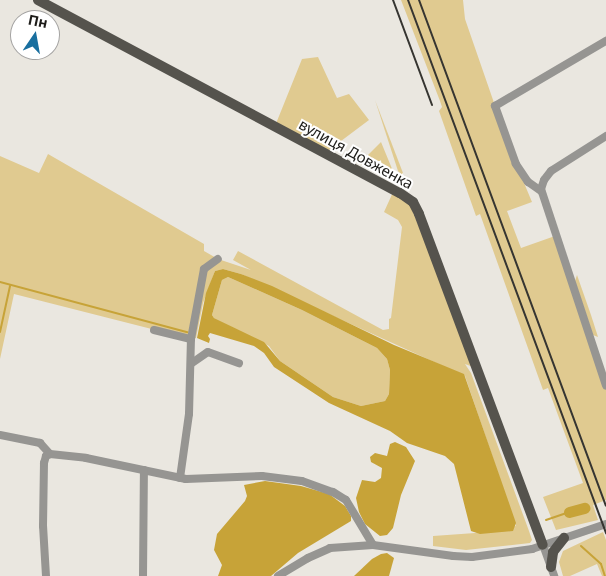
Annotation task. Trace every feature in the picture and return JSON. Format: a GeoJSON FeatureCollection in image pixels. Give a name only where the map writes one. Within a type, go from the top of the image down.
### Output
{"type":"FeatureCollection","features":[{"type":"Feature","properties":{"kind":"main road","name":"вулиця Довженка"},"geometry":{"type":"LineString","coordinates":[[38,0],[400,193],[413,202],[420,214],[543,545]]}},
{"type":"Feature","properties":{"kind":"main road"},"geometry":{"type":"LineString","coordinates":[[537,532],[553,538],[564,538]]}},
{"type":"Feature","properties":{"kind":"main road"},"geometry":{"type":"LineString","coordinates":[[552,571],[553,552],[564,538]]}},
{"type":"Feature","properties":{"kind":"street"},"geometry":{"type":"LineString","coordinates":[[541,191],[528,182],[516,164],[495,106],[606,41]]}},
{"type":"Feature","properties":{"kind":"street"},"geometry":{"type":"LineString","coordinates":[[606,136],[551,171],[543,182],[541,191],[606,386]]}},
{"type":"Feature","properties":{"kind":"street"},"geometry":{"type":"LineString","coordinates":[[180,478],[189,414],[192,363],[191,339],[204,269],[218,259]]}},
{"type":"Feature","properties":{"kind":"street"},"geometry":{"type":"LineString","coordinates":[[154,330],[191,339]]}},
{"type":"Feature","properties":{"kind":"street"},"geometry":{"type":"LineString","coordinates":[[192,363],[208,352],[239,363]]}},
{"type":"Feature","properties":{"kind":"street"},"geometry":{"type":"LineString","coordinates":[[0,435],[38,442],[46,447],[50,454]]}},
{"type":"Feature","properties":{"kind":"street"},"geometry":{"type":"LineString","coordinates":[[46,576],[43,526],[44,462],[46,456],[50,454],[86,458],[180,478],[275,477],[315,485],[340,496],[350,504],[373,544]]}},
{"type":"Feature","properties":{"kind":"street"},"geometry":{"type":"LineString","coordinates":[[143,576],[144,470]]}},
{"type":"Feature","properties":{"kind":"street"},"geometry":{"type":"LineString","coordinates":[[278,576],[330,548],[373,544],[472,557],[543,545],[606,524]]}},
{"type":"Feature","properties":{"kind":"street","name":"вулиця Довженка"},"geometry":{"type":"LineString","coordinates":[[543,545],[552,571]]}},
{"type":"Feature","properties":{"kind":"shaded area"},"geometry":{"type":"Polygon","coordinates":[[[401,0],[463,0],[465,19],[511,152],[532,202],[507,211],[521,248],[555,236],[606,387],[606,500],[593,505],[598,520],[556,530],[543,497],[583,483],[548,388],[543,390],[480,214],[476,216],[439,111],[442,107],[440,101],[401,0]]]}},
{"type":"Feature","properties":{"kind":"shaded area"},"geometry":{"type":"Polygon","coordinates":[[[318,57],[337,98],[349,94],[369,120],[325,153],[275,126],[302,59],[318,57]]]}},
{"type":"Feature","properties":{"kind":"shaded area"},"geometry":{"type":"Polygon","coordinates":[[[375,100],[403,173],[402,176],[398,171],[375,100]]]}},
{"type":"Feature","properties":{"kind":"shaded area"},"geometry":{"type":"Polygon","coordinates":[[[381,142],[395,176],[393,181],[356,162],[361,157],[365,158],[381,142]]]}},
{"type":"Feature","properties":{"kind":"shaded area"},"geometry":{"type":"Polygon","coordinates":[[[48,154],[204,244],[204,251],[218,259],[251,270],[233,260],[238,251],[383,330],[389,329],[402,227],[398,220],[384,212],[394,190],[407,197],[476,368],[465,364],[471,373],[529,531],[532,540],[530,543],[466,550],[433,546],[433,536],[475,533],[516,526],[465,376],[241,274],[223,269],[215,271],[203,303],[196,338],[191,339],[14,294],[0,359],[0,156],[39,173],[48,154]]]}},
{"type":"Feature","properties":{"kind":"shaded area"},"geometry":{"type":"Polygon","coordinates":[[[223,269],[272,286],[394,345],[464,374],[516,523],[513,531],[480,534],[471,531],[454,464],[445,456],[407,443],[390,431],[329,403],[274,367],[264,353],[254,346],[210,333],[208,336],[210,339],[209,343],[197,338],[206,293],[215,271],[223,269]],[[228,277],[222,280],[212,315],[214,318],[264,342],[280,361],[333,397],[361,406],[385,401],[389,394],[390,370],[387,359],[377,348],[302,310],[228,277]]]}},
{"type":"Feature","properties":{"kind":"shaded area"},"geometry":{"type":"Polygon","coordinates":[[[577,275],[598,337],[593,335],[575,281],[577,275]]]}},
{"type":"Feature","properties":{"kind":"shaded area"},"geometry":{"type":"Polygon","coordinates":[[[228,277],[302,310],[377,348],[387,359],[390,370],[389,394],[385,401],[361,406],[333,397],[280,361],[269,346],[214,318],[212,315],[222,280],[228,277]]]}},
{"type":"Feature","properties":{"kind":"shaded area"},"geometry":{"type":"Polygon","coordinates":[[[395,442],[406,447],[415,461],[401,495],[393,528],[387,535],[380,536],[365,524],[359,512],[356,498],[362,480],[375,482],[381,478],[382,468],[371,462],[370,457],[375,453],[387,456],[390,444],[395,442]]]}},
{"type":"Feature","properties":{"kind":"shaded area"},"geometry":{"type":"Polygon","coordinates":[[[265,481],[301,486],[329,494],[345,506],[351,516],[351,521],[298,553],[271,576],[218,576],[222,565],[214,550],[217,534],[245,501],[247,496],[244,485],[265,481]]]}},
{"type":"Feature","properties":{"kind":"shaded area"},"geometry":{"type":"Polygon","coordinates":[[[603,532],[606,540],[606,576],[602,576],[597,564],[570,576],[563,576],[559,562],[563,551],[603,532]]]}},
{"type":"Feature","properties":{"kind":"shaded area"},"geometry":{"type":"Polygon","coordinates":[[[387,553],[394,558],[389,576],[354,576],[372,559],[387,553]]]}},
{"type":"Feature","properties":{"kind":"waterway"},"geometry":{"type":"LineString","coordinates":[[0,282],[187,332]]}},
{"type":"Feature","properties":{"kind":"waterway"},"geometry":{"type":"LineString","coordinates":[[0,332],[10,286]]}},
{"type":"Feature","properties":{"kind":"waterway"},"geometry":{"type":"LineString","coordinates":[[569,512],[584,508]]}},
{"type":"Feature","properties":{"kind":"waterway"},"geometry":{"type":"LineString","coordinates":[[546,520],[569,512]]}},
{"type":"Feature","properties":{"kind":"waterway"},"geometry":{"type":"LineString","coordinates":[[581,546],[601,564],[605,576]]}},
{"type":"Feature","properties":{"kind":"railway"},"geometry":{"type":"LineString","coordinates":[[393,0],[432,105]]}},
{"type":"Feature","properties":{"kind":"railway"},"geometry":{"type":"LineString","coordinates":[[408,0],[606,533]]}},
{"type":"Feature","properties":{"kind":"railway"},"geometry":{"type":"LineString","coordinates":[[419,0],[606,506]]}}]}
